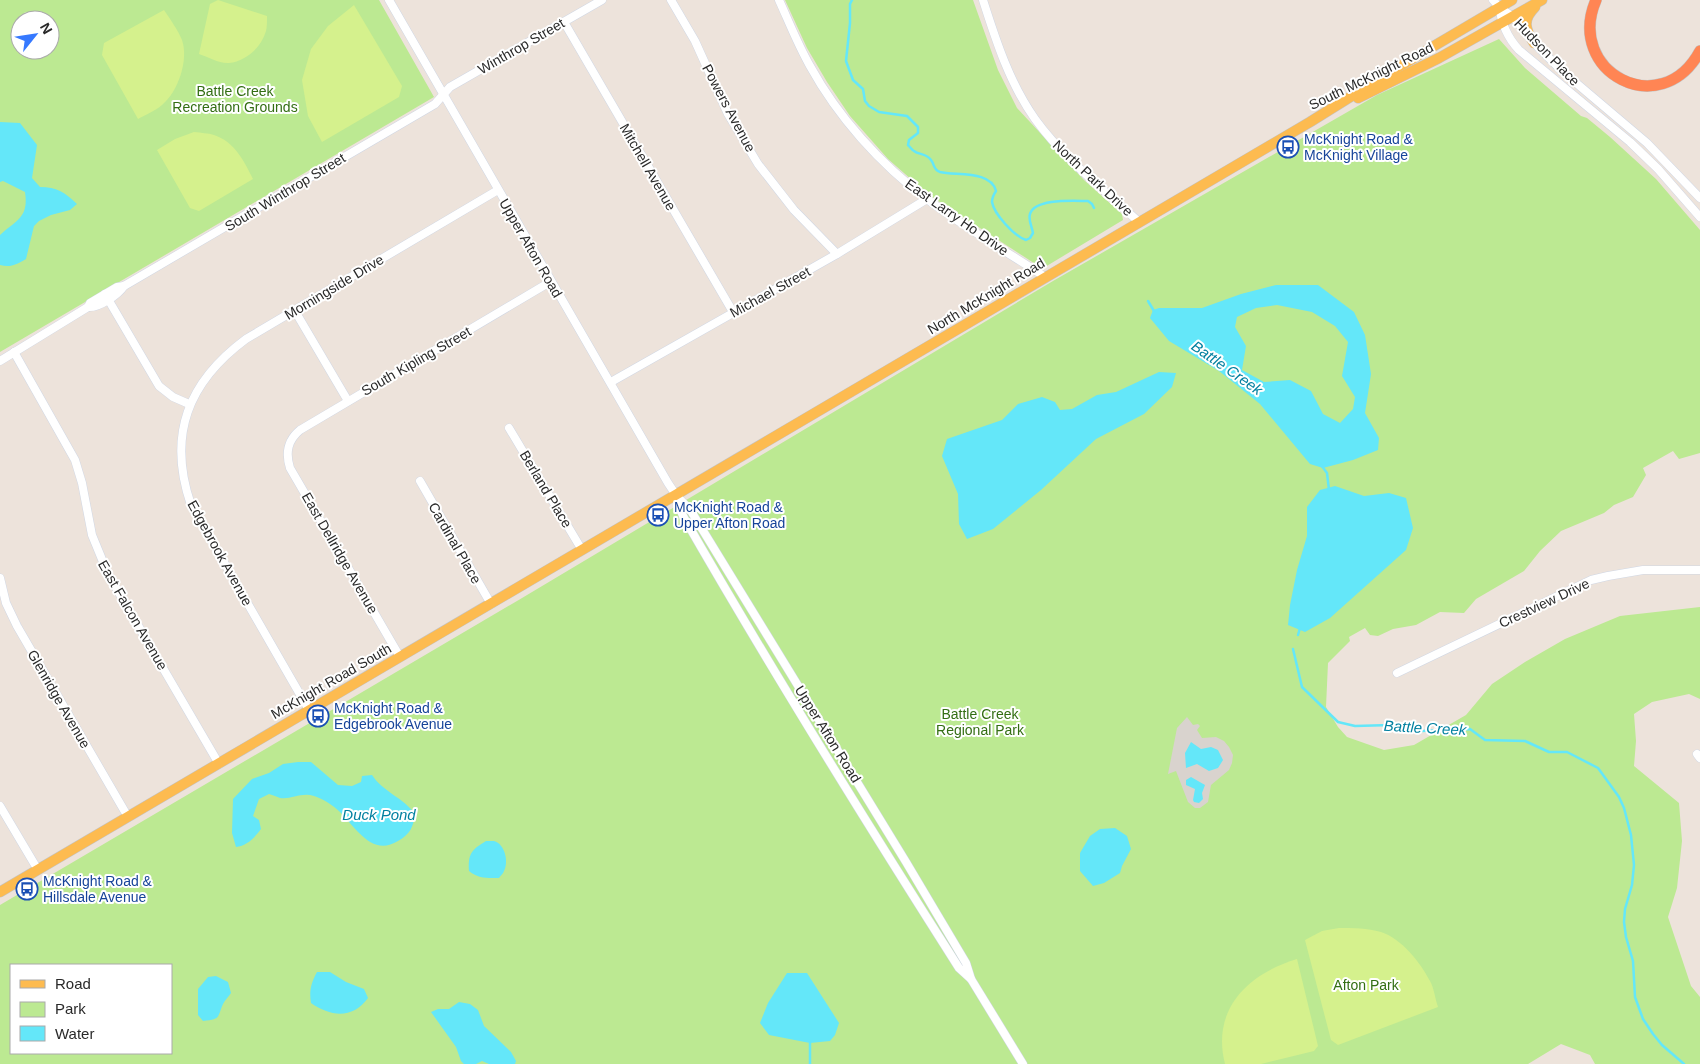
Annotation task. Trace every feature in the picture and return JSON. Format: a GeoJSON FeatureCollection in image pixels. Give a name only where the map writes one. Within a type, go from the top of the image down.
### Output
{"type":"FeatureCollection","features":[{"type":"Feature","properties":{"kind":"highway"},"geometry":{"type":"LineString","coordinates":[[1596,0],[1590,19],[1594,50],[1606,68],[1622,81],[1648,86],[1668,82],[1678,77],[1690,66],[1700,51]]}},
{"type":"Feature","properties":{"kind":"main road","name":"South McKnight Road"},"geometry":{"type":"LineString","coordinates":[[1310,122],[1496,4],[1512,0]]}},
{"type":"Feature","properties":{"kind":"main road","name":"South McKnight Road"},"geometry":{"type":"LineString","coordinates":[[1310,122],[1408,74],[1542,0]]}},
{"type":"Feature","properties":{"kind":"main road"},"geometry":{"type":"LineString","coordinates":[[1534,43],[1527,32],[1527,18],[1530,12],[1542,0]]}},
{"type":"Feature","properties":{"kind":"main road","name":"North McKnight Road"},"geometry":{"type":"LineString","coordinates":[[676,495],[1310,122]]}},
{"type":"Feature","properties":{"kind":"main road","name":"McKnight Road South"},"geometry":{"type":"LineString","coordinates":[[0,892],[676,495]]}},
{"type":"Feature","properties":{"kind":"street","name":"Upper Afton Road"},"geometry":{"type":"LineString","coordinates":[[388,0],[550,282],[611,382],[676,495],[683,516],[759,647],[895,868],[959,968],[970,979],[1023,1064]]}},
{"type":"Feature","properties":{"kind":"street","name":"Winthrop Street"},"geometry":{"type":"LineString","coordinates":[[443,95],[450,87],[602,0]]}},
{"type":"Feature","properties":{"kind":"street","name":"Powers Avenue"},"geometry":{"type":"LineString","coordinates":[[671,0],[695,41],[728,114],[754,157],[794,210],[837,254]]}},
{"type":"Feature","properties":{"kind":"street","name":"East Larry Ho Drive"},"geometry":{"type":"LineString","coordinates":[[779,0],[810,67],[860,137],[879,157],[927,200],[1045,277]]}},
{"type":"Feature","properties":{"kind":"street","name":"North Park Drive"},"geometry":{"type":"LineString","coordinates":[[983,0],[1002,57],[1034,118],[1082,172],[1139,222]]}},
{"type":"Feature","properties":{"kind":"street","name":"Hudson Place"},"geometry":{"type":"LineString","coordinates":[[1496,4],[1513,17],[1534,43],[1562,71],[1642,138],[1700,198]]}},
{"type":"Feature","properties":{"kind":"street","name":"Hudson Place"},"geometry":{"type":"LineString","coordinates":[[1496,4],[1502,23],[1519,50],[1630,142],[1664,176],[1700,217]]}},
{"type":"Feature","properties":{"kind":"street","name":"Mitchell Avenue"},"geometry":{"type":"LineString","coordinates":[[564,22],[733,312]]}},
{"type":"Feature","properties":{"kind":"street","name":"South Winthrop Street"},"geometry":{"type":"LineString","coordinates":[[0,361],[88,307],[90,303],[106,297],[117,287],[124,286],[435,104],[443,95]]}},
{"type":"Feature","properties":{"kind":"street","name":"Morningside Drive"},"geometry":{"type":"LineString","coordinates":[[189,404],[207,374],[230,350],[498,190]]}},
{"type":"Feature","properties":{"kind":"street","name":"Michael Street"},"geometry":{"type":"LineString","coordinates":[[611,382],[837,254],[927,200]]}},
{"type":"Feature","properties":{"kind":"street","name":"South Kipling Street"},"geometry":{"type":"LineString","coordinates":[[288,448],[294,435],[300,430],[550,282]]}},
{"type":"Feature","properties":{"kind":"street"},"geometry":{"type":"LineString","coordinates":[[106,297],[159,386],[173,397],[189,404]]}},
{"type":"Feature","properties":{"kind":"street"},"geometry":{"type":"LineString","coordinates":[[295,311],[348,401]]}},
{"type":"Feature","properties":{"kind":"street","name":"East Falcon Avenue"},"geometry":{"type":"LineString","coordinates":[[14,352],[75,460],[82,483],[92,535],[108,574],[219,764]]}},
{"type":"Feature","properties":{"kind":"street","name":"Edgebrook Avenue"},"geometry":{"type":"LineString","coordinates":[[189,404],[184,425],[181,461],[186,491],[191,505],[310,710]]}},
{"type":"Feature","properties":{"kind":"street","name":"Berland Place"},"geometry":{"type":"LineString","coordinates":[[510,428],[582,550]]}},
{"type":"Feature","properties":{"kind":"street","name":"East Dellridge Avenue"},"geometry":{"type":"LineString","coordinates":[[288,448],[287,456],[290,468],[400,657]]}},
{"type":"Feature","properties":{"kind":"street","name":"Cardinal Place"},"geometry":{"type":"LineString","coordinates":[[420,482],[491,604]]}},
{"type":"Feature","properties":{"kind":"street","name":"Upper Afton Road"},"geometry":{"type":"LineString","coordinates":[[676,495],[691,511],[906,862],[966,963],[970,979]]}},
{"type":"Feature","properties":{"kind":"street","name":"Crestview Drive"},"geometry":{"type":"LineString","coordinates":[[1396,673],[1592,580],[1643,570],[1700,570]]}},
{"type":"Feature","properties":{"kind":"street","name":"Glenridge Avenue"},"geometry":{"type":"LineString","coordinates":[[0,578],[6,603],[16,626],[128,817]]}},
{"type":"Feature","properties":{"kind":"street"},"geometry":{"type":"LineString","coordinates":[[0,806],[38,870]]}},
{"type":"Feature","properties":{"kind":"green space","name":"Battle Creek Recreation Grounds"},"geometry":{"type":"Polygon","coordinates":[[[0,0],[379,0],[434,97],[0,352],[0,0]]]}},
{"type":"Feature","properties":{"kind":"green space"},"geometry":{"type":"Polygon","coordinates":[[[218,0],[267,16],[266,31],[261,43],[252,53],[235,62],[222,62],[199,54],[210,4],[218,0]]]}},
{"type":"Feature","properties":{"kind":"green space"},"geometry":{"type":"Polygon","coordinates":[[[785,0],[973,0],[998,70],[1017,108],[1084,180],[1122,214],[1123,220],[1045,267],[1040,267],[929,195],[888,159],[850,116],[807,48],[785,0]]]}},
{"type":"Feature","properties":{"kind":"green space"},"geometry":{"type":"Polygon","coordinates":[[[354,5],[402,86],[399,97],[322,142],[308,116],[302,80],[311,49],[328,26],[354,5]]]}},
{"type":"Feature","properties":{"kind":"green space"},"geometry":{"type":"Polygon","coordinates":[[[164,10],[182,40],[184,57],[181,75],[168,99],[156,109],[138,119],[102,55],[104,43],[164,10]]]}},
{"type":"Feature","properties":{"kind":"green space","name":"Battle Creek Regional Park"},"geometry":{"type":"Polygon","coordinates":[[[1499,39],[1525,68],[1581,116],[1587,118],[1610,137],[1656,179],[1700,230],[1700,453],[1679,459],[1673,451],[1643,468],[1646,475],[1633,497],[1614,505],[1604,513],[1561,531],[1540,551],[1524,571],[1476,599],[1464,613],[1440,612],[1416,625],[1393,629],[1378,636],[1370,635],[1365,628],[1349,637],[1350,641],[1328,663],[1326,707],[1338,727],[1347,737],[1384,750],[1414,745],[1466,715],[1492,684],[1565,639],[1620,616],[1700,607],[1700,699],[1689,694],[1652,702],[1634,714],[1636,741],[1634,766],[1679,803],[1682,841],[1677,888],[1668,917],[1691,986],[1700,997],[1700,1064],[1595,1064],[1590,1055],[1561,1044],[1528,1064],[0,1064],[0,905],[517,601],[1053,281],[1377,95],[1499,39]]]}},
{"type":"Feature","properties":{"kind":"green space"},"geometry":{"type":"Polygon","coordinates":[[[194,132],[214,135],[228,142],[238,153],[253,179],[199,211],[190,208],[157,150],[175,139],[194,132]]]}},
{"type":"Feature","properties":{"kind":"green space","name":"Afton Park"},"geometry":{"type":"Polygon","coordinates":[[[1339,928],[1360,928],[1381,932],[1396,940],[1410,952],[1426,974],[1433,987],[1438,1007],[1338,1045],[1331,1040],[1305,940],[1322,931],[1339,928]]]}},
{"type":"Feature","properties":{"kind":"green space"},"geometry":{"type":"Polygon","coordinates":[[[1297,959],[1318,1046],[1314,1051],[1261,1064],[1225,1064],[1222,1044],[1223,1026],[1237,996],[1263,974],[1297,959]]]}},
{"type":"Feature","properties":{"kind":"shaded area"},"geometry":{"type":"Polygon","coordinates":[[[1187,717],[1193,725],[1198,724],[1200,726],[1197,730],[1202,738],[1216,737],[1224,741],[1233,755],[1229,770],[1211,785],[1208,802],[1200,808],[1195,808],[1188,802],[1176,771],[1168,774],[1177,728],[1187,717]]]}},
{"type":"Feature","properties":{"kind":"water"},"geometry":{"type":"Polygon","coordinates":[[[0,122],[20,123],[37,145],[32,178],[40,187],[60,191],[77,204],[70,210],[51,215],[39,221],[34,226],[26,259],[11,266],[0,265],[0,235],[20,218],[26,201],[25,192],[3,181],[0,182],[0,122]]]}},
{"type":"Feature","properties":{"kind":"water"},"geometry":{"type":"Polygon","coordinates":[[[1276,285],[1318,285],[1354,312],[1365,335],[1371,374],[1365,413],[1379,438],[1378,450],[1353,460],[1323,468],[1310,464],[1260,404],[1219,371],[1169,341],[1150,318],[1153,310],[1159,308],[1202,308],[1241,294],[1276,285]],[[1277,305],[1256,308],[1237,317],[1235,327],[1246,346],[1242,370],[1264,382],[1290,380],[1311,391],[1323,414],[1340,423],[1353,409],[1355,397],[1342,376],[1348,342],[1335,326],[1312,312],[1277,305]]]}},
{"type":"Feature","properties":{"kind":"water"},"geometry":{"type":"Polygon","coordinates":[[[1159,372],[1176,373],[1172,387],[1144,414],[1096,439],[1041,490],[993,529],[967,539],[959,524],[958,494],[942,456],[947,439],[1002,420],[1018,404],[1042,397],[1055,402],[1060,410],[1072,409],[1097,395],[1116,392],[1159,372]]]}},
{"type":"Feature","properties":{"kind":"water"},"geometry":{"type":"Polygon","coordinates":[[[1335,486],[1364,496],[1389,493],[1406,498],[1413,528],[1406,550],[1330,618],[1305,632],[1288,625],[1297,570],[1307,536],[1307,507],[1320,490],[1335,486]]]}},
{"type":"Feature","properties":{"kind":"water"},"geometry":{"type":"Polygon","coordinates":[[[1191,742],[1201,749],[1211,747],[1218,750],[1223,760],[1218,768],[1209,771],[1197,764],[1186,768],[1185,753],[1191,742]]]}},
{"type":"Feature","properties":{"kind":"water","name":"Duck Pond"},"geometry":{"type":"Polygon","coordinates":[[[311,762],[338,785],[352,786],[361,782],[362,776],[372,775],[415,814],[410,830],[398,841],[389,845],[372,843],[365,839],[337,809],[321,799],[309,795],[280,798],[269,794],[259,799],[253,816],[259,820],[261,829],[247,843],[236,847],[232,833],[233,799],[252,779],[269,773],[283,764],[311,762]]]}},
{"type":"Feature","properties":{"kind":"water"},"geometry":{"type":"Polygon","coordinates":[[[1191,777],[1205,785],[1202,793],[1203,799],[1199,803],[1193,800],[1195,789],[1186,785],[1186,780],[1191,777]]]}},
{"type":"Feature","properties":{"kind":"water"},"geometry":{"type":"Polygon","coordinates":[[[1115,828],[1127,836],[1131,849],[1120,873],[1104,883],[1093,886],[1080,871],[1080,853],[1090,836],[1100,829],[1115,828]]]}},
{"type":"Feature","properties":{"kind":"water"},"geometry":{"type":"Polygon","coordinates":[[[486,841],[498,843],[505,854],[505,867],[499,878],[480,877],[469,871],[470,856],[477,847],[486,841]]]}},
{"type":"Feature","properties":{"kind":"water"},"geometry":{"type":"Polygon","coordinates":[[[317,972],[330,972],[346,982],[364,989],[368,998],[356,1010],[349,1013],[334,1013],[319,1008],[311,1003],[310,995],[312,983],[317,972]]]}},
{"type":"Feature","properties":{"kind":"water"},"geometry":{"type":"Polygon","coordinates":[[[787,973],[807,973],[839,1023],[835,1035],[830,1041],[810,1043],[769,1035],[760,1023],[768,1003],[787,973]]]}},
{"type":"Feature","properties":{"kind":"water"},"geometry":{"type":"Polygon","coordinates":[[[216,976],[228,982],[231,993],[218,1017],[203,1021],[198,1015],[198,989],[208,977],[216,976]]]}},
{"type":"Feature","properties":{"kind":"water"},"geometry":{"type":"Polygon","coordinates":[[[459,1002],[470,1004],[478,1010],[484,1026],[511,1052],[516,1061],[515,1064],[489,1064],[482,1061],[476,1064],[464,1064],[461,1061],[456,1047],[431,1012],[438,1009],[449,1009],[459,1002]]]}},
{"type":"Feature","properties":{"kind":"waterway","name":"Battle Creek"},"geometry":{"type":"LineString","coordinates":[[852,0],[850,4],[846,61],[853,80],[863,89],[865,101],[869,106],[879,112],[907,116],[918,127],[918,133],[909,140],[908,145],[912,150],[929,158],[935,169],[940,172],[972,175],[993,184],[996,191],[992,202],[996,212],[1010,229],[1026,240],[1033,233],[1030,214],[1039,205],[1065,201],[1088,201],[1094,208]]}},
{"type":"Feature","properties":{"kind":"waterway","name":"Battle Creek"},"geometry":{"type":"LineString","coordinates":[[1148,301],[1154,311]]}},
{"type":"Feature","properties":{"kind":"waterway","name":"Battle Creek"},"geometry":{"type":"LineString","coordinates":[[1321,465],[1327,473],[1329,490]]}},
{"type":"Feature","properties":{"kind":"waterway","name":"Battle Creek"},"geometry":{"type":"LineString","coordinates":[[1298,635],[1300,628]]}},
{"type":"Feature","properties":{"kind":"waterway","name":"Battle Creek"},"geometry":{"type":"LineString","coordinates":[[1293,649],[1302,687],[1338,722],[1355,726],[1391,725],[1421,731],[1470,729],[1485,740],[1525,741],[1549,752],[1567,752],[1598,768],[1619,797],[1631,835],[1634,865],[1624,922],[1633,961],[1635,997],[1643,1019],[1653,1034],[1662,1045],[1684,1064]]}},
{"type":"Feature","properties":{"kind":"waterway"},"geometry":{"type":"LineString","coordinates":[[810,1043],[810,1064]]}},
{"type":"Feature","properties":{"kind":"place","name":"McKnight Road & McKnight Village"},"geometry":{"type":"Point","coordinates":[1288,147]}},
{"type":"Feature","properties":{"kind":"place","name":"McKnight Road & Upper Afton Road"},"geometry":{"type":"Point","coordinates":[658,515]}},
{"type":"Feature","properties":{"kind":"place","name":"McKnight Road & Edgebrook Avenue"},"geometry":{"type":"Point","coordinates":[318,716]}},
{"type":"Feature","properties":{"kind":"place","name":"McKnight Road & Hillsdale Avenue"},"geometry":{"type":"Point","coordinates":[27,889]}}]}
